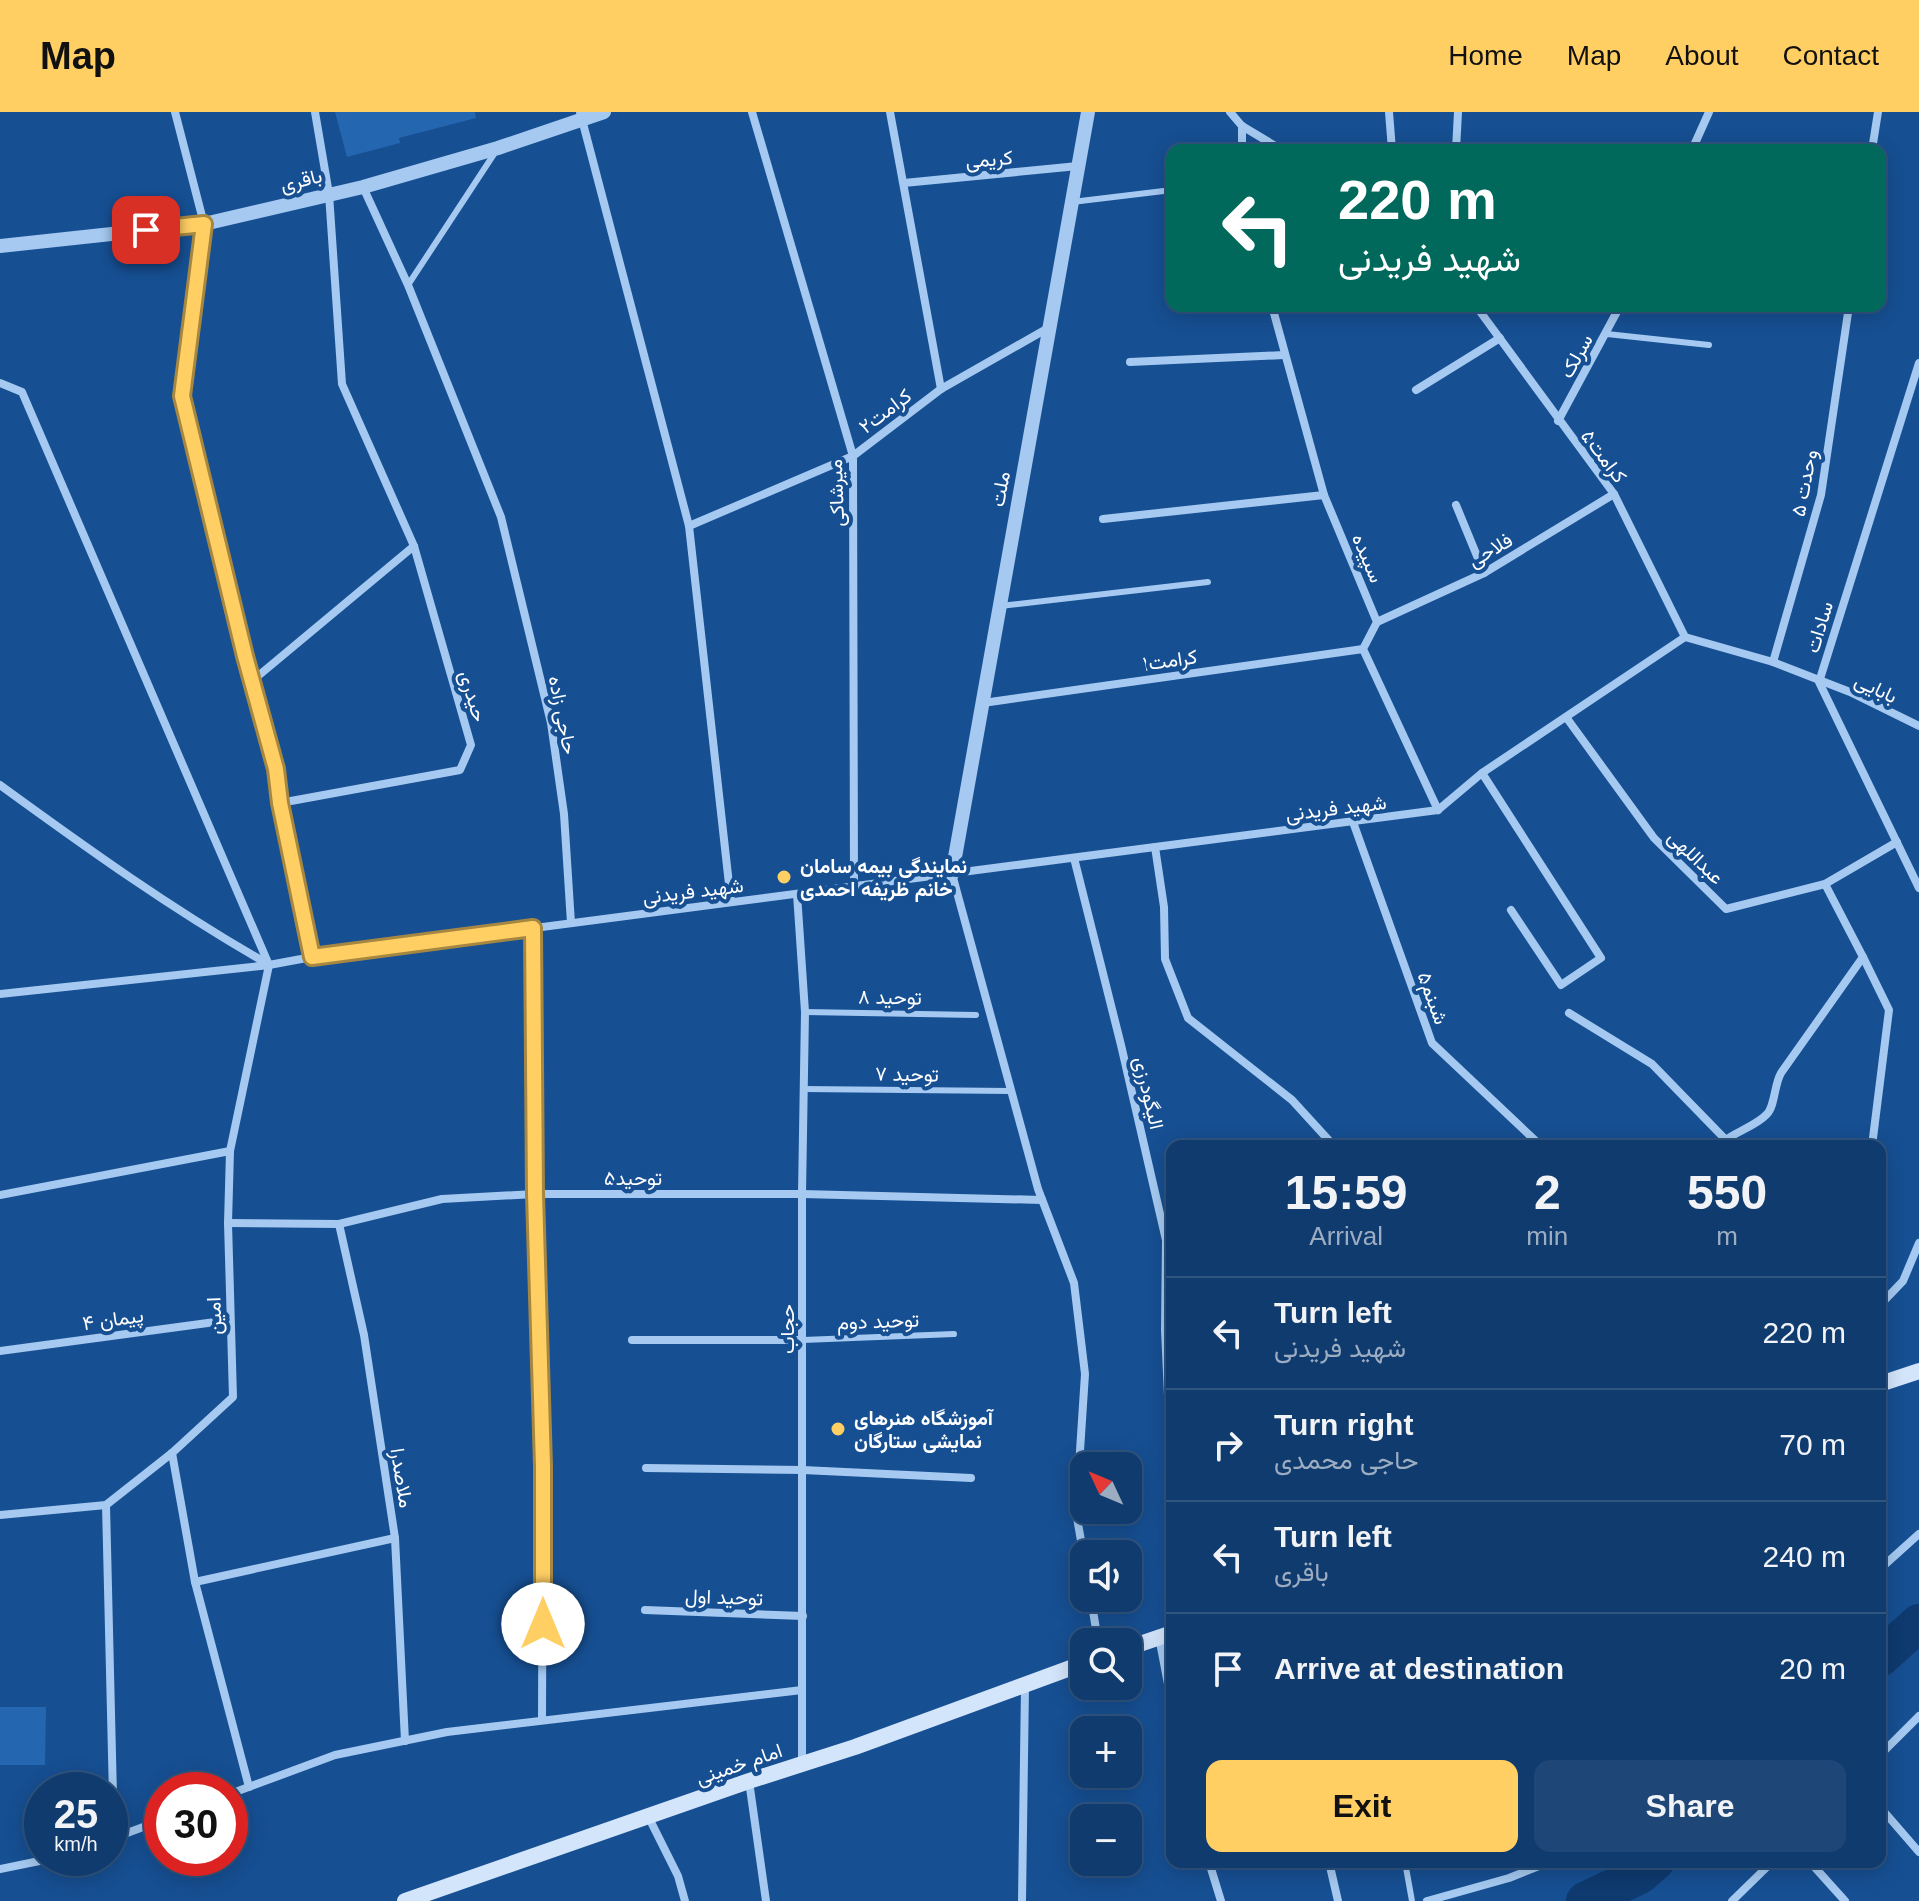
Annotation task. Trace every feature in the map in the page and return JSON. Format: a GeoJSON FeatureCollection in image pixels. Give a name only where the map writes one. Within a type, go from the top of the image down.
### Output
{"type":"FeatureCollection","features":[{"type":"Feature","properties":{"kind":"main road"},"geometry":{"type":"LineString","coordinates":[[1886,1382],[1919,1371]]}},
{"type":"Feature","properties":{"kind":"main road"},"geometry":{"type":"LineString","coordinates":[[1142,1643],[1166,1635]]}},
{"type":"Feature","properties":{"kind":"main road","name":"امام خمینی"},"geometry":{"type":"LineString","coordinates":[[408,1901],[1070,1668]]}},
{"type":"Feature","properties":{"kind":"street"},"geometry":{"type":"LineString","coordinates":[[175,112],[204,224],[182,396],[276,769],[280,803],[312,957]]}},
{"type":"Feature","properties":{"kind":"street"},"geometry":{"type":"LineString","coordinates":[[252,681],[414,546],[342,384],[329,194],[315,112]]}},
{"type":"Feature","properties":{"kind":"street","name":"باقری"},"geometry":{"type":"LineString","coordinates":[[0,246],[204,224],[363,187],[498,148],[580,116],[604,112]]}},
{"type":"Feature","properties":{"kind":"street","name":"میرشاکی"},"geometry":{"type":"LineString","coordinates":[[752,112],[853,456],[854,886]]}},
{"type":"Feature","properties":{"kind":"street"},"geometry":{"type":"LineString","coordinates":[[890,112],[941,389]]}},
{"type":"Feature","properties":{"kind":"street","name":"ملت"},"geometry":{"type":"LineString","coordinates":[[952,874],[1088,112]]}},
{"type":"Feature","properties":{"kind":"street"},"geometry":{"type":"LineString","coordinates":[[1230,112],[1242,126],[1272,144]]}},
{"type":"Feature","properties":{"kind":"street"},"geometry":{"type":"LineString","coordinates":[[1389,112],[1392,144]]}},
{"type":"Feature","properties":{"kind":"street"},"geometry":{"type":"LineString","coordinates":[[1456,144],[1458,112]]}},
{"type":"Feature","properties":{"kind":"street"},"geometry":{"type":"LineString","coordinates":[[1695,144],[1709,112]]}},
{"type":"Feature","properties":{"kind":"street"},"geometry":{"type":"LineString","coordinates":[[1873,144],[1878,112]]}},
{"type":"Feature","properties":{"kind":"street"},"geometry":{"type":"LineString","coordinates":[[580,116],[689,526],[731,902]]}},
{"type":"Feature","properties":{"kind":"street"},"geometry":{"type":"LineString","coordinates":[[1242,126],[1242,144]]}},
{"type":"Feature","properties":{"kind":"street","name":"کریمی"},"geometry":{"type":"LineString","coordinates":[[904,183],[1078,166]]}},
{"type":"Feature","properties":{"kind":"street","name":"حاجی زاده"},"geometry":{"type":"LineString","coordinates":[[363,187],[408,285],[501,517],[551,723],[564,814],[571,923]]}},
{"type":"Feature","properties":{"kind":"street","name":"سپیده"},"geometry":{"type":"LineString","coordinates":[[1273,312],[1324,495],[1377,622]]}},
{"type":"Feature","properties":{"kind":"street","name":"کرامت۵"},"geometry":{"type":"LineString","coordinates":[[1480,312],[1614,494],[1685,637]]}},
{"type":"Feature","properties":{"kind":"street","name":"سرلک"},"geometry":{"type":"LineString","coordinates":[[1558,421],[1617,312]]}},
{"type":"Feature","properties":{"kind":"street","name":"وحدت ۵"},"geometry":{"type":"LineString","coordinates":[[1773,662],[1821,495],[1848,312]]}},
{"type":"Feature","properties":{"kind":"street","name":"کرامت۲"},"geometry":{"type":"LineString","coordinates":[[689,526],[853,456],[941,389],[1050,327]]}},
{"type":"Feature","properties":{"kind":"street"},"geometry":{"type":"LineString","coordinates":[[1416,390],[1500,338]]}},
{"type":"Feature","properties":{"kind":"street"},"geometry":{"type":"LineString","coordinates":[[1130,362],[1284,355]]}},
{"type":"Feature","properties":{"kind":"street","name":"سادات"},"geometry":{"type":"LineString","coordinates":[[1919,363],[1819,682],[1919,888]]}},
{"type":"Feature","properties":{"kind":"street"},"geometry":{"type":"LineString","coordinates":[[0,383],[22,392],[269,965]]}},
{"type":"Feature","properties":{"kind":"street","name":"فلاحی"},"geometry":{"type":"LineString","coordinates":[[1377,622],[1484,573],[1614,494]]}},
{"type":"Feature","properties":{"kind":"street"},"geometry":{"type":"LineString","coordinates":[[1103,519],[1324,495]]}},
{"type":"Feature","properties":{"kind":"street"},"geometry":{"type":"LineString","coordinates":[[1456,505],[1484,573]]}},
{"type":"Feature","properties":{"kind":"street","name":"حیدری"},"geometry":{"type":"LineString","coordinates":[[280,803],[460,770],[471,745],[414,546]]}},
{"type":"Feature","properties":{"kind":"street"},"geometry":{"type":"LineString","coordinates":[[1377,622],[1363,649],[1438,810],[1482,773],[1685,637]]}},
{"type":"Feature","properties":{"kind":"street","name":"بابایی"},"geometry":{"type":"LineString","coordinates":[[1685,637],[1773,662],[1850,692],[1919,726]]}},
{"type":"Feature","properties":{"kind":"street","name":"کرامت۱"},"geometry":{"type":"LineString","coordinates":[[983,703],[1363,649]]}},
{"type":"Feature","properties":{"kind":"street","name":"عبداللهی"},"geometry":{"type":"LineString","coordinates":[[1566,717],[1654,838],[1726,909],[1825,884],[1897,842]]}},
{"type":"Feature","properties":{"kind":"street"},"geometry":{"type":"LineString","coordinates":[[1482,773],[1601,958],[1561,985],[1511,910]]}},
{"type":"Feature","properties":{"kind":"street"},"geometry":{"type":"LineString","coordinates":[[0,785],[120,873],[269,965]]}},
{"type":"Feature","properties":{"kind":"street","name":"شهید فریدنی"},"geometry":{"type":"LineString","coordinates":[[0,994],[269,965],[1438,810]]}},
{"type":"Feature","properties":{"kind":"street","name":"شبنم۵"},"geometry":{"type":"LineString","coordinates":[[1353,822],[1432,1043],[1535,1140]]}},
{"type":"Feature","properties":{"kind":"street"},"geometry":{"type":"LineString","coordinates":[[1155,847],[1164,907],[1165,959],[1188,1018],[1292,1100],[1329,1140]]}},
{"type":"Feature","properties":{"kind":"street","name":"الیگودرزی"},"geometry":{"type":"LineString","coordinates":[[1074,858],[1166,1240],[1166,1352]]}},
{"type":"Feature","properties":{"kind":"street"},"geometry":{"type":"LineString","coordinates":[[952,874],[1042,1200],[1074,1283],[1085,1374],[1076,1512],[1081,1540]]}},
{"type":"Feature","properties":{"kind":"street"},"geometry":{"type":"LineString","coordinates":[[1825,884],[1889,1010],[1873,1140]]}},
{"type":"Feature","properties":{"kind":"street","name":"حجاب"},"geometry":{"type":"LineString","coordinates":[[797,894],[805,1012],[802,1764]]}},
{"type":"Feature","properties":{"kind":"street"},"geometry":{"type":"LineString","coordinates":[[533,928],[535,1194],[543,1466],[542,1719]]}},
{"type":"Feature","properties":{"kind":"street"},"geometry":{"type":"LineString","coordinates":[[1727,1140],[1766,1116],[1781,1073],[1863,957]]}},
{"type":"Feature","properties":{"kind":"street","name":"امین"},"geometry":{"type":"LineString","coordinates":[[106,1505],[172,1453],[233,1397],[228,1223],[230,1151],[269,965]]}},
{"type":"Feature","properties":{"kind":"street"},"geometry":{"type":"LineString","coordinates":[[1569,1013],[1652,1064],[1719,1140]]}},
{"type":"Feature","properties":{"kind":"street"},"geometry":{"type":"LineString","coordinates":[[0,1195],[230,1151]]}},
{"type":"Feature","properties":{"kind":"street","name":"توحید۵"},"geometry":{"type":"LineString","coordinates":[[228,1223],[339,1224],[442,1199],[535,1194],[802,1194],[1042,1200]]}},
{"type":"Feature","properties":{"kind":"street","name":"ملاصدرا"},"geometry":{"type":"LineString","coordinates":[[339,1224],[364,1335],[395,1538],[405,1741]]}},
{"type":"Feature","properties":{"kind":"street"},"geometry":{"type":"LineString","coordinates":[[1886,1299],[1903,1281],[1919,1243]]}},
{"type":"Feature","properties":{"kind":"street","name":"پیمان ۴"},"geometry":{"type":"LineString","coordinates":[[0,1351],[230,1320]]}},
{"type":"Feature","properties":{"kind":"street"},"geometry":{"type":"LineString","coordinates":[[632,1340],[803,1340]]}},
{"type":"Feature","properties":{"kind":"street"},"geometry":{"type":"LineString","coordinates":[[172,1453],[195,1582],[249,1787],[335,1755],[447,1732],[802,1690]]}},
{"type":"Feature","properties":{"kind":"street"},"geometry":{"type":"LineString","coordinates":[[646,1468],[803,1470],[971,1478]]}},
{"type":"Feature","properties":{"kind":"street"},"geometry":{"type":"LineString","coordinates":[[0,1515],[106,1505],[111,1772]]}},
{"type":"Feature","properties":{"kind":"street"},"geometry":{"type":"LineString","coordinates":[[1886,1564],[1919,1534]]}},
{"type":"Feature","properties":{"kind":"street"},"geometry":{"type":"LineString","coordinates":[[195,1582],[395,1538]]}},
{"type":"Feature","properties":{"kind":"street","name":"توحید اول"},"geometry":{"type":"LineString","coordinates":[[645,1610],[803,1616]]}},
{"type":"Feature","properties":{"kind":"street"},"geometry":{"type":"LineString","coordinates":[[1022,1901],[1025,1684]]}},
{"type":"Feature","properties":{"kind":"street"},"geometry":{"type":"LineString","coordinates":[[1886,1749],[1919,1716]]}},
{"type":"Feature","properties":{"kind":"street"},"geometry":{"type":"LineString","coordinates":[[749,1781],[766,1901]]}},
{"type":"Feature","properties":{"kind":"street"},"geometry":{"type":"LineString","coordinates":[[1886,1814],[1919,1852]]}},
{"type":"Feature","properties":{"kind":"street"},"geometry":{"type":"LineString","coordinates":[[648,1816],[678,1876],[685,1901]]}},
{"type":"Feature","properties":{"kind":"street"},"geometry":{"type":"LineString","coordinates":[[0,1869],[24,1864]]}},
{"type":"Feature","properties":{"kind":"street"},"geometry":{"type":"LineString","coordinates":[[1211,1868],[1221,1901]]}},
{"type":"Feature","properties":{"kind":"street"},"geometry":{"type":"LineString","coordinates":[[1330,1868],[1338,1901]]}},
{"type":"Feature","properties":{"kind":"street"},"geometry":{"type":"LineString","coordinates":[[1427,1901],[1534,1868]]}},
{"type":"Feature","properties":{"kind":"street"},"geometry":{"type":"LineString","coordinates":[[1732,1901],[1766,1868]]}},
{"type":"Feature","properties":{"kind":"street"},"geometry":{"type":"LineString","coordinates":[[1815,1868],[1845,1901]]}},
{"type":"Feature","properties":{"kind":"lane"},"geometry":{"type":"LineString","coordinates":[[408,285],[498,148]]}},
{"type":"Feature","properties":{"kind":"lane"},"geometry":{"type":"LineString","coordinates":[[1072,202],[1166,191]]}},
{"type":"Feature","properties":{"kind":"lane"},"geometry":{"type":"LineString","coordinates":[[1607,334],[1709,345]]}},
{"type":"Feature","properties":{"kind":"lane"},"geometry":{"type":"LineString","coordinates":[[1000,606],[1208,582]]}},
{"type":"Feature","properties":{"kind":"lane","name":"توحید ۸"},"geometry":{"type":"LineString","coordinates":[[805,1012],[976,1015]]}},
{"type":"Feature","properties":{"kind":"lane","name":"توحید ۷"},"geometry":{"type":"LineString","coordinates":[[803,1089],[1011,1091]]}},
{"type":"Feature","properties":{"kind":"lane","name":"توحید دوم"},"geometry":{"type":"LineString","coordinates":[[803,1340],[954,1334]]}},
{"type":"Feature","properties":{"kind":"lane"},"geometry":{"type":"LineString","coordinates":[[1406,1868],[1412,1901]]}},
{"type":"Feature","properties":{"kind":"building"},"geometry":{"type":"Polygon","coordinates":[[[335,112],[475,112],[476,118],[399,138],[400,143],[347,157],[335,112]]]}},
{"type":"Feature","properties":{"kind":"building"},"geometry":{"type":"Polygon","coordinates":[[[0,1707],[46,1707],[45,1765],[0,1765],[0,1707]]]}},
{"type":"Feature","properties":{"kind":"waterway"},"geometry":{"type":"LineString","coordinates":[[1886,1653],[1919,1623]]}},
{"type":"Feature","properties":{"kind":"waterway"},"geometry":{"type":"LineString","coordinates":[[1585,1901],[1640,1875],[1648,1868]]}},
{"type":"Feature","properties":{"kind":"place","name":"نمایندگی بیمه سامان خانم ظریفه احمدی"},"geometry":{"type":"Point","coordinates":[784,877]}},
{"type":"Feature","properties":{"kind":"place","name":"آموزشگاه هنرهای نمایشی ستارگان"},"geometry":{"type":"Point","coordinates":[838,1429]}},
{"type":"Feature","properties":{"kind":"route"},"geometry":{"type":"LineString","coordinates":[[146,230],[204,224],[182,396],[245,656],[276,769],[280,803],[312,957],[533,928],[543,1624]]}}]}
